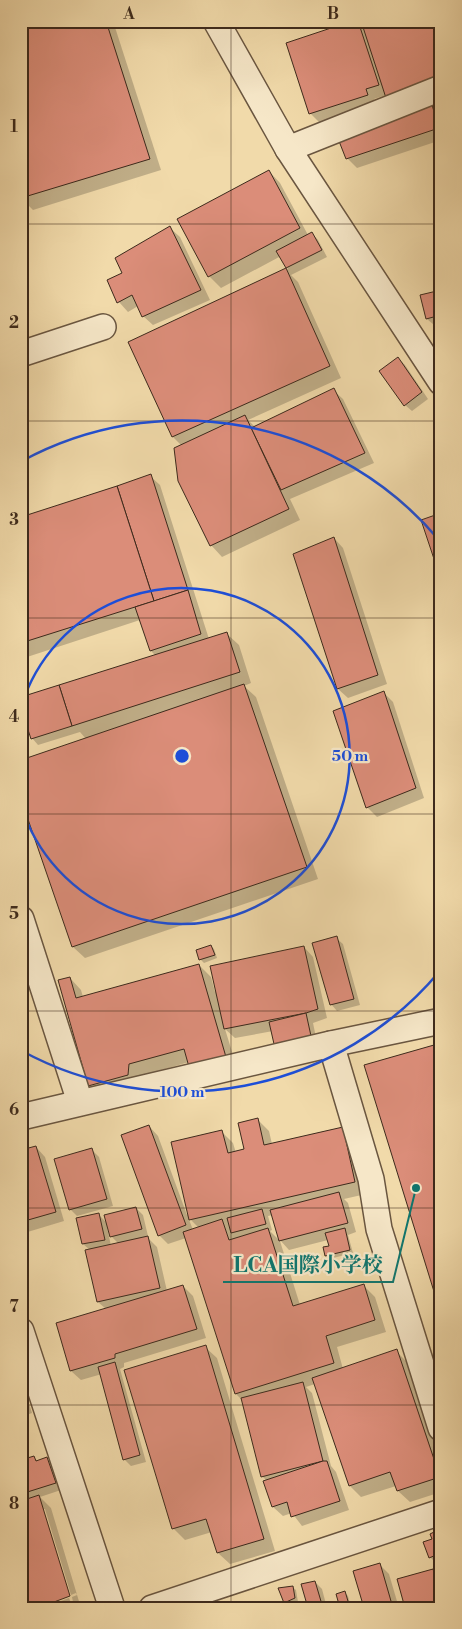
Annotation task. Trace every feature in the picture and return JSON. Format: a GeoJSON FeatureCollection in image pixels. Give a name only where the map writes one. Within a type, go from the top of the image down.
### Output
{"type":"FeatureCollection","features":[{"type":"Feature","properties":{"kind":"street"},"geometry":{"type":"LineString","coordinates":[[216,21],[288,149],[441,382]]}},
{"type":"Feature","properties":{"kind":"street"},"geometry":{"type":"LineString","coordinates":[[288,149],[441,88]]}},
{"type":"Feature","properties":{"kind":"street"},"geometry":{"type":"LineString","coordinates":[[21,354],[104,327]]}},
{"type":"Feature","properties":{"kind":"street"},"geometry":{"type":"LineString","coordinates":[[21,919],[80,1102]]}},
{"type":"Feature","properties":{"kind":"street"},"geometry":{"type":"LineString","coordinates":[[21,1117],[331,1044],[441,1021]]}},
{"type":"Feature","properties":{"kind":"street"},"geometry":{"type":"LineString","coordinates":[[331,1044],[372,1179],[379,1229],[441,1428]]}},
{"type":"Feature","properties":{"kind":"street"},"geometry":{"type":"LineString","coordinates":[[21,1331],[112,1608]]}},
{"type":"Feature","properties":{"kind":"street"},"geometry":{"type":"LineString","coordinates":[[152,1608],[441,1512]]}},
{"type":"Feature","properties":{"kind":"building"},"geometry":{"type":"Polygon","coordinates":[[[21,21],[106,21],[150,159],[21,198],[21,21]]]}},
{"type":"Feature","properties":{"kind":"building"},"geometry":{"type":"Polygon","coordinates":[[[352,21],[358,21],[379,85],[366,89],[368,95],[309,114],[286,43],[352,21]]]}},
{"type":"Feature","properties":{"kind":"building"},"geometry":{"type":"Polygon","coordinates":[[[361,21],[441,21],[441,79],[386,98],[361,21]]]}},
{"type":"Feature","properties":{"kind":"building"},"geometry":{"type":"Polygon","coordinates":[[[432,105],[439,128],[346,159],[337,136],[432,105]]]}},
{"type":"Feature","properties":{"kind":"building"},"geometry":{"type":"Polygon","coordinates":[[[269,170],[300,228],[208,277],[177,219],[269,170]]]}},
{"type":"Feature","properties":{"kind":"building"},"geometry":{"type":"Polygon","coordinates":[[[170,226],[201,290],[142,317],[132,295],[117,303],[107,280],[122,273],[115,258],[170,226]]]}},
{"type":"Feature","properties":{"kind":"building"},"geometry":{"type":"Polygon","coordinates":[[[312,232],[322,250],[286,268],[276,251],[312,232]]]}},
{"type":"Feature","properties":{"kind":"building"},"geometry":{"type":"Polygon","coordinates":[[[286,268],[330,366],[172,437],[128,342],[286,268]]]}},
{"type":"Feature","properties":{"kind":"building"},"geometry":{"type":"Polygon","coordinates":[[[441,290],[441,315],[426,319],[420,295],[441,290]]]}},
{"type":"Feature","properties":{"kind":"building"},"geometry":{"type":"Polygon","coordinates":[[[398,357],[422,392],[404,406],[379,371],[398,357]]]}},
{"type":"Feature","properties":{"kind":"building"},"geometry":{"type":"Polygon","coordinates":[[[334,388],[365,453],[281,490],[251,428],[334,388]]]}},
{"type":"Feature","properties":{"kind":"building"},"geometry":{"type":"Polygon","coordinates":[[[245,415],[289,509],[210,546],[178,481],[174,448],[245,415]]]}},
{"type":"Feature","properties":{"kind":"building"},"geometry":{"type":"Polygon","coordinates":[[[151,474],[188,590],[154,601],[117,486],[151,474]]]}},
{"type":"Feature","properties":{"kind":"building"},"geometry":{"type":"Polygon","coordinates":[[[117,486],[154,601],[21,643],[21,517],[117,486]]]}},
{"type":"Feature","properties":{"kind":"building"},"geometry":{"type":"Polygon","coordinates":[[[441,513],[441,580],[421,520],[441,513]]]}},
{"type":"Feature","properties":{"kind":"building"},"geometry":{"type":"Polygon","coordinates":[[[334,537],[378,675],[337,689],[293,554],[334,537]]]}},
{"type":"Feature","properties":{"kind":"building"},"geometry":{"type":"Polygon","coordinates":[[[188,590],[201,634],[150,651],[135,607],[188,590]]]}},
{"type":"Feature","properties":{"kind":"building"},"geometry":{"type":"Polygon","coordinates":[[[227,632],[240,672],[72,726],[59,685],[227,632]]]}},
{"type":"Feature","properties":{"kind":"building"},"geometry":{"type":"Polygon","coordinates":[[[244,684],[307,867],[72,947],[21,799],[21,760],[244,684]]]}},
{"type":"Feature","properties":{"kind":"building"},"geometry":{"type":"Polygon","coordinates":[[[59,685],[72,726],[31,739],[21,708],[21,697],[59,685]]]}},
{"type":"Feature","properties":{"kind":"building"},"geometry":{"type":"Polygon","coordinates":[[[384,691],[416,788],[366,808],[333,711],[384,691]]]}},
{"type":"Feature","properties":{"kind":"building"},"geometry":{"type":"Polygon","coordinates":[[[337,936],[354,999],[330,1005],[312,943],[337,936]]]}},
{"type":"Feature","properties":{"kind":"building"},"geometry":{"type":"Polygon","coordinates":[[[211,945],[215,955],[199,960],[196,950],[211,945]]]}},
{"type":"Feature","properties":{"kind":"building"},"geometry":{"type":"Polygon","coordinates":[[[304,946],[318,1009],[224,1029],[210,966],[304,946]]]}},
{"type":"Feature","properties":{"kind":"building"},"geometry":{"type":"Polygon","coordinates":[[[199,964],[226,1057],[189,1067],[184,1049],[129,1064],[128,1075],[88,1086],[58,980],[70,977],[76,998],[199,964]]]}},
{"type":"Feature","properties":{"kind":"building"},"geometry":{"type":"Polygon","coordinates":[[[306,1013],[311,1036],[274,1044],[269,1022],[306,1013]]]}},
{"type":"Feature","properties":{"kind":"building"},"geometry":{"type":"Polygon","coordinates":[[[441,1043],[441,1311],[440,1311],[364,1065],[441,1043]]]}},
{"type":"Feature","properties":{"kind":"building"},"geometry":{"type":"Polygon","coordinates":[[[258,1118],[264,1145],[343,1127],[355,1182],[189,1220],[171,1142],[222,1130],[228,1153],[244,1149],[238,1123],[258,1118]]]}},
{"type":"Feature","properties":{"kind":"building"},"geometry":{"type":"Polygon","coordinates":[[[149,1125],[186,1225],[158,1236],[121,1135],[149,1125]]]}},
{"type":"Feature","properties":{"kind":"building"},"geometry":{"type":"Polygon","coordinates":[[[36,1146],[56,1212],[21,1222],[21,1150],[36,1146]]]}},
{"type":"Feature","properties":{"kind":"building"},"geometry":{"type":"Polygon","coordinates":[[[92,1148],[107,1199],[69,1210],[54,1159],[92,1148]]]}},
{"type":"Feature","properties":{"kind":"building"},"geometry":{"type":"Polygon","coordinates":[[[339,1192],[348,1223],[279,1241],[270,1210],[339,1192]]]}},
{"type":"Feature","properties":{"kind":"building"},"geometry":{"type":"Polygon","coordinates":[[[136,1207],[142,1229],[110,1237],[104,1215],[136,1207]]]}},
{"type":"Feature","properties":{"kind":"building"},"geometry":{"type":"Polygon","coordinates":[[[262,1209],[266,1224],[231,1233],[227,1218],[262,1209]]]}},
{"type":"Feature","properties":{"kind":"building"},"geometry":{"type":"Polygon","coordinates":[[[99,1213],[105,1240],[82,1244],[76,1218],[99,1213]]]}},
{"type":"Feature","properties":{"kind":"building"},"geometry":{"type":"Polygon","coordinates":[[[222,1219],[229,1240],[268,1228],[293,1306],[364,1284],[375,1320],[326,1336],[334,1363],[235,1394],[183,1232],[222,1219]]]}},
{"type":"Feature","properties":{"kind":"building"},"geometry":{"type":"Polygon","coordinates":[[[345,1228],[350,1250],[325,1256],[323,1247],[329,1246],[325,1233],[345,1228]]]}},
{"type":"Feature","properties":{"kind":"building"},"geometry":{"type":"Polygon","coordinates":[[[148,1236],[160,1288],[97,1302],[85,1250],[148,1236]]]}},
{"type":"Feature","properties":{"kind":"building"},"geometry":{"type":"Polygon","coordinates":[[[183,1285],[197,1329],[115,1354],[115,1358],[70,1371],[56,1323],[183,1285]]]}},
{"type":"Feature","properties":{"kind":"building"},"geometry":{"type":"Polygon","coordinates":[[[206,1345],[264,1539],[217,1553],[206,1519],[172,1529],[124,1370],[206,1345]]]}},
{"type":"Feature","properties":{"kind":"building"},"geometry":{"type":"Polygon","coordinates":[[[397,1349],[440,1477],[397,1491],[390,1472],[349,1486],[312,1378],[397,1349]]]}},
{"type":"Feature","properties":{"kind":"building"},"geometry":{"type":"Polygon","coordinates":[[[115,1362],[140,1455],[123,1460],[98,1367],[115,1362]]]}},
{"type":"Feature","properties":{"kind":"building"},"geometry":{"type":"Polygon","coordinates":[[[303,1382],[323,1461],[261,1477],[241,1398],[303,1382]]]}},
{"type":"Feature","properties":{"kind":"building"},"geometry":{"type":"Polygon","coordinates":[[[34,1456],[36,1461],[47,1457],[56,1483],[21,1494],[21,1460],[34,1456]]]}},
{"type":"Feature","properties":{"kind":"building"},"geometry":{"type":"Polygon","coordinates":[[[327,1461],[340,1501],[291,1517],[287,1502],[272,1507],[263,1481],[327,1461]]]}},
{"type":"Feature","properties":{"kind":"building"},"geometry":{"type":"Polygon","coordinates":[[[39,1495],[70,1596],[38,1608],[21,1608],[21,1501],[39,1495]]]}},
{"type":"Feature","properties":{"kind":"building"},"geometry":{"type":"Polygon","coordinates":[[[434,1532],[441,1553],[429,1558],[423,1542],[432,1539],[430,1534],[434,1532]]]}},
{"type":"Feature","properties":{"kind":"building"},"geometry":{"type":"Polygon","coordinates":[[[380,1563],[393,1608],[364,1608],[353,1571],[380,1563]]]}},
{"type":"Feature","properties":{"kind":"building"},"geometry":{"type":"Polygon","coordinates":[[[433,1569],[441,1597],[441,1605],[432,1608],[405,1608],[397,1579],[433,1569]]]}},
{"type":"Feature","properties":{"kind":"building"},"geometry":{"type":"Polygon","coordinates":[[[315,1581],[323,1608],[308,1608],[301,1584],[315,1581]]]}},
{"type":"Feature","properties":{"kind":"building"},"geometry":{"type":"Polygon","coordinates":[[[293,1586],[295,1598],[284,1603],[278,1588],[293,1586]]]}},
{"type":"Feature","properties":{"kind":"building"},"geometry":{"type":"Polygon","coordinates":[[[345,1591],[350,1608],[340,1608],[336,1594],[345,1591]]]}},
{"type":"Feature","properties":{"kind":"place","name":"LCA国際小学校"},"geometry":{"type":"Point","coordinates":[416,1188]}}]}
